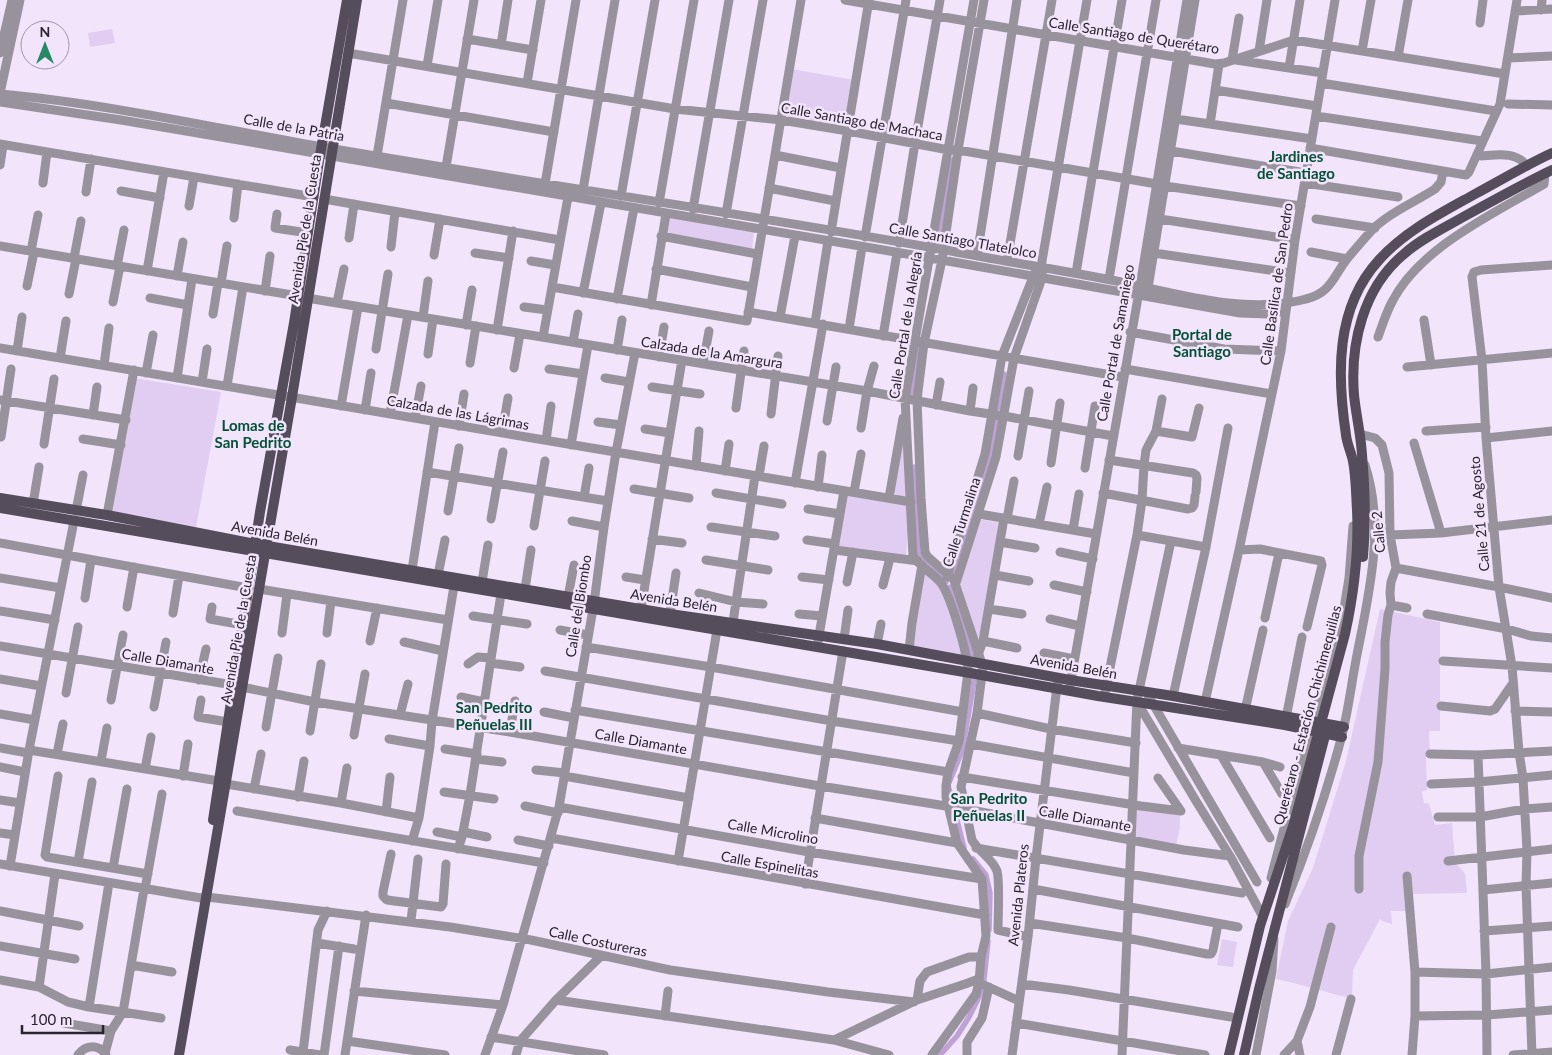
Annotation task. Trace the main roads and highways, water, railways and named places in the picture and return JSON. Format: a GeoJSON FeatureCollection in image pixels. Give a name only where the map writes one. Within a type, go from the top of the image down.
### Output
{"type":"FeatureCollection","features":[{"type":"Feature","properties":{"kind":"main road","name":"Avenida Pie de la Cuesta"},"geometry":{"type":"LineString","coordinates":[[222,782],[228,722],[238,686],[243,625],[265,550],[286,397],[319,198],[347,0]]}},
{"type":"Feature","properties":{"kind":"main road","name":"Avenida Pie de la Cuesta"},"geometry":{"type":"LineString","coordinates":[[326,152],[348,53],[357,0]]}},
{"type":"Feature","properties":{"kind":"main road","name":"Querétaro - Estación Chichimequillas"},"geometry":{"type":"LineString","coordinates":[[1244,1055],[1327,713],[1351,604],[1356,568],[1357,512],[1353,459],[1346,439],[1342,396],[1342,346],[1349,309],[1363,281],[1388,250],[1414,230],[1552,153]]}},
{"type":"Feature","properties":{"kind":"main road","name":"Querétaro - Estación Chichimequillas"},"geometry":{"type":"LineString","coordinates":[[1327,713],[1352,633],[1362,569],[1364,541],[1362,456],[1354,394],[1354,353],[1362,319],[1380,283],[1402,256],[1425,238],[1548,172]]}},
{"type":"Feature","properties":{"kind":"main road","name":"Avenida Pie de la Cuesta"},"geometry":{"type":"LineString","coordinates":[[302,297],[308,233],[319,198]]}},
{"type":"Feature","properties":{"kind":"main road","name":"Avenida Pie de la Cuesta"},"geometry":{"type":"LineString","coordinates":[[179,1055],[254,589],[254,548],[286,397]]}},
{"type":"Feature","properties":{"kind":"main road","name":"Avenida Belén"},"geometry":{"type":"LineString","coordinates":[[0,498],[33,504],[75,516],[107,515],[254,548]]}},
{"type":"Feature","properties":{"kind":"main road","name":"Avenida Belén"},"geometry":{"type":"LineString","coordinates":[[0,508],[75,516],[501,594],[641,609],[877,644],[968,661],[1056,689],[1069,686],[1105,686],[1205,702],[1244,714]]}},
{"type":"Feature","properties":{"kind":"main road","name":"Avenida Belén"},"geometry":{"type":"LineString","coordinates":[[265,550],[412,570],[526,589],[717,630],[968,672],[981,665],[1058,678],[1069,686],[1104,697],[1153,705],[1244,714],[1311,725],[1344,727]]}},
{"type":"Feature","properties":{"kind":"main road","name":"Avenida Belén"},"geometry":{"type":"LineString","coordinates":[[1311,725],[1342,737]]}},
{"type":"Feature","properties":{"kind":"main road","name":"Querétaro - Estación Chichimequillas"},"geometry":{"type":"LineString","coordinates":[[1229,1055],[1263,917],[1320,740]]}},
{"type":"Feature","properties":{"kind":"main road","name":"Avenida Pie de la Cuesta"},"geometry":{"type":"LineString","coordinates":[[174,1055],[204,897]]}},
{"type":"Feature","properties":{"kind":"waterway"},"geometry":{"type":"LineString","coordinates":[[935,251],[953,160]]}},
{"type":"Feature","properties":{"kind":"waterway"},"geometry":{"type":"LineString","coordinates":[[912,398],[918,344]]}},
{"type":"Feature","properties":{"kind":"waterway"},"geometry":{"type":"LineString","coordinates":[[998,408],[1004,374]]}},
{"type":"Feature","properties":{"kind":"waterway"},"geometry":{"type":"LineString","coordinates":[[953,576],[990,454],[996,419]]}},
{"type":"Feature","properties":{"kind":"waterway"},"geometry":{"type":"LineString","coordinates":[[915,467],[918,553],[946,582]]}},
{"type":"Feature","properties":{"kind":"waterway"},"geometry":{"type":"LineString","coordinates":[[950,587],[974,661]]}},
{"type":"Feature","properties":{"kind":"waterway"},"geometry":{"type":"LineString","coordinates":[[964,848],[948,785],[962,751],[975,676]]}},
{"type":"Feature","properties":{"kind":"waterway"},"geometry":{"type":"LineString","coordinates":[[973,859],[986,875],[990,893],[989,930]]}},
{"type":"Feature","properties":{"kind":"waterway"},"geometry":{"type":"LineString","coordinates":[[940,1055],[957,1036],[983,989],[988,941]]}},
{"type":"Feature","properties":{"kind":"district","name":"Jardines de Santiago"},"geometry":{"type":"Point","coordinates":[1296,164]}},
{"type":"Feature","properties":{"kind":"district","name":"Portal de Santiago"},"geometry":{"type":"Point","coordinates":[1202,342]}},
{"type":"Feature","properties":{"kind":"district","name":"Lomas de San Pedrito"},"geometry":{"type":"Point","coordinates":[253,434]}},
{"type":"Feature","properties":{"kind":"district","name":"San Pedrito Peñuelas III"},"geometry":{"type":"Point","coordinates":[494,716]}},
{"type":"Feature","properties":{"kind":"district","name":"San Pedrito Peñuelas II"},"geometry":{"type":"Point","coordinates":[989,806]}}]}
